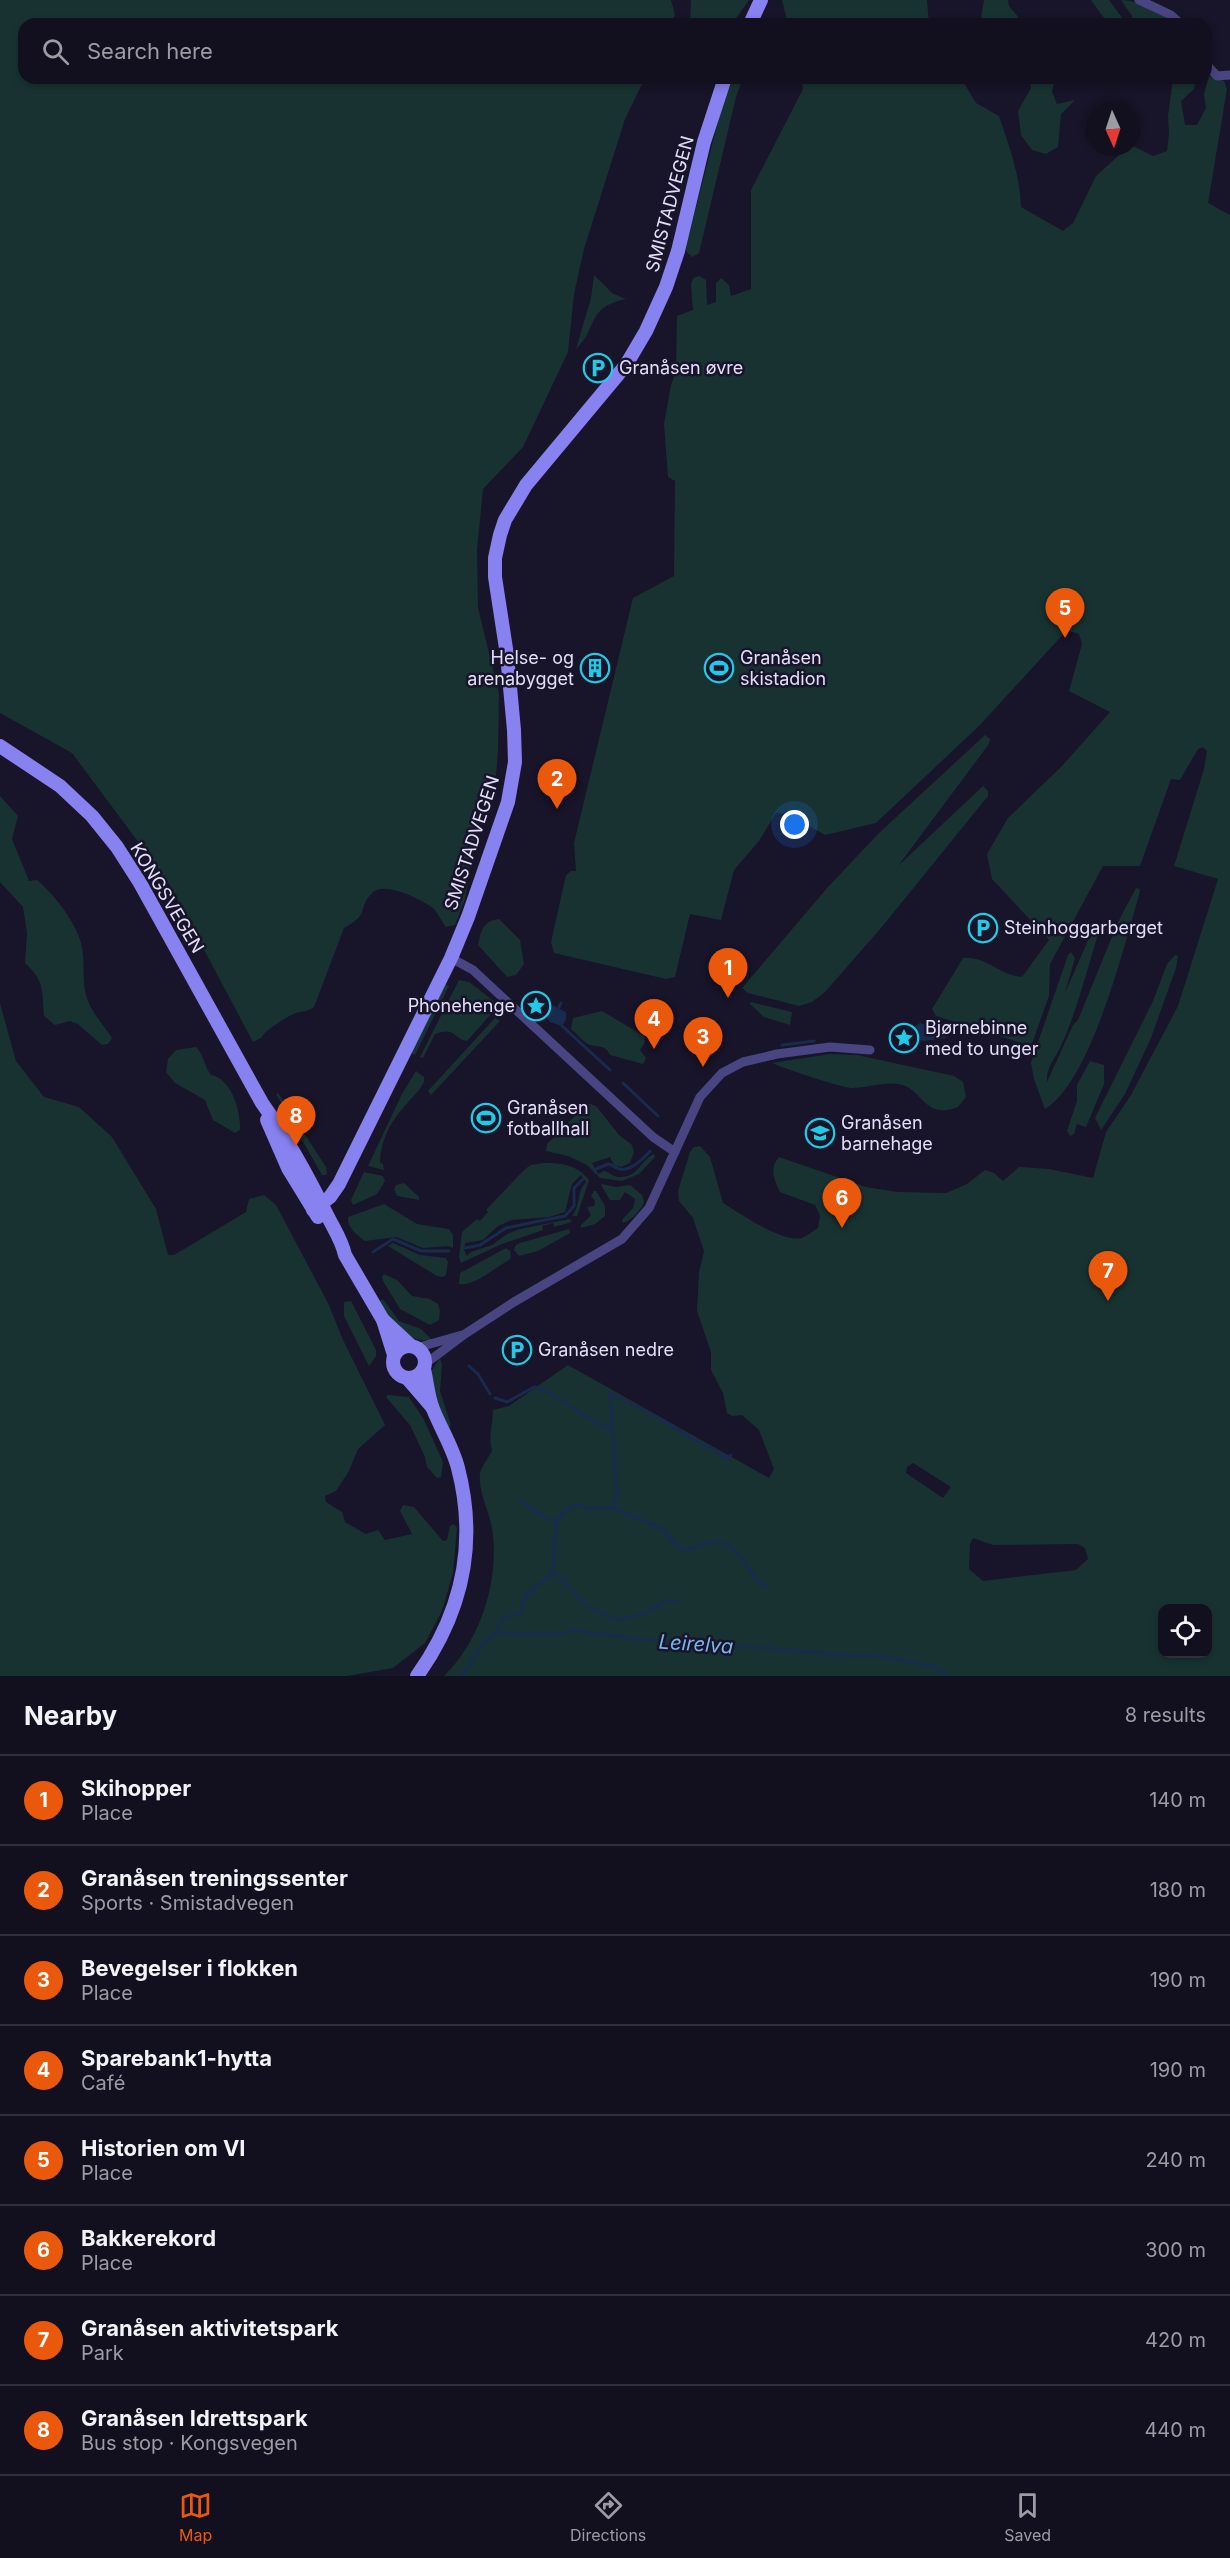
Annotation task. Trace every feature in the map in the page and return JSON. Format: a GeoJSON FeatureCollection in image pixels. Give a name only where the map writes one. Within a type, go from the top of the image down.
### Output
{"type":"FeatureCollection","features":[{"type":"Feature","properties":{"kind":"street"},"geometry":{"type":"LineString","coordinates":[[753,18],[761,0]]}},
{"type":"Feature","properties":{"kind":"street"},"geometry":{"type":"LineString","coordinates":[[1139,0],[1174,18]]}},
{"type":"Feature","properties":{"kind":"street"},"geometry":{"type":"LineString","coordinates":[[1212,71],[1216,76],[1230,75]]}},
{"type":"Feature","properties":{"kind":"street","name":"SMISTADVEGEN"},"geometry":{"type":"LineString","coordinates":[[317,1207],[339,1184],[451,958],[468,918],[508,802],[515,762],[512,695],[495,577],[495,558],[500,535],[526,485],[626,365],[646,331],[666,287],[678,251],[704,142],[723,84]]}},
{"type":"Feature","properties":{"kind":"street","name":"KONGSVEGEN"},"geometry":{"type":"LineString","coordinates":[[0,746],[60,786],[81,805],[107,834],[140,883],[262,1103],[276,1122],[317,1207],[343,1244],[345,1255],[383,1320],[394,1355],[395,1370],[407,1378],[432,1407]]}},
{"type":"Feature","properties":{"kind":"street"},"geometry":{"type":"LineString","coordinates":[[451,958],[473,970],[653,1137],[675,1152]]}},
{"type":"Feature","properties":{"kind":"street"},"geometry":{"type":"LineString","coordinates":[[407,1378],[417,1376],[465,1334],[622,1239],[649,1208],[700,1097],[709,1085],[734,1066],[759,1057],[813,1048],[840,1046],[870,1050]]}},
{"type":"Feature","properties":{"kind":"street","name":"KONGSVEGEN"},"geometry":{"type":"LineString","coordinates":[[383,1320],[423,1354],[432,1407],[458,1467],[465,1502],[467,1535],[464,1569],[455,1608],[439,1643],[417,1676]]}},
{"type":"Feature","properties":{"kind":"street"},"geometry":{"type":"LineString","coordinates":[[394,1355],[401,1348],[414,1347],[465,1334]]}},
{"type":"Feature","properties":{"kind":"green space"},"geometry":{"type":"Polygon","coordinates":[[[0,0],[671,0],[674,18],[18,18],[18,84],[642,84],[625,119],[584,249],[574,294],[568,352],[523,447],[483,489],[477,550],[478,608],[499,694],[498,752],[494,798],[475,841],[465,899],[455,925],[446,927],[433,908],[412,896],[385,889],[372,893],[358,919],[344,928],[314,1007],[288,1017],[253,1042],[168,882],[72,753],[0,713],[0,0]]]}},
{"type":"Feature","properties":{"kind":"green space"},"geometry":{"type":"Polygon","coordinates":[[[691,0],[749,0],[736,18],[690,18],[691,0]]]}},
{"type":"Feature","properties":{"kind":"green space"},"geometry":{"type":"Polygon","coordinates":[[[782,0],[927,0],[928,18],[786,18],[782,0]]]}},
{"type":"Feature","properties":{"kind":"green space"},"geometry":{"type":"Polygon","coordinates":[[[984,0],[1008,0],[1009,6],[1019,18],[982,18],[984,0]]]}},
{"type":"Feature","properties":{"kind":"green space"},"geometry":{"type":"Polygon","coordinates":[[[1091,0],[1109,0],[1122,18],[1105,18],[1091,0]]]}},
{"type":"Feature","properties":{"kind":"green space"},"geometry":{"type":"Polygon","coordinates":[[[1121,0],[1135,2],[1167,18],[1132,18],[1121,0]]]}},
{"type":"Feature","properties":{"kind":"green space"},"geometry":{"type":"Polygon","coordinates":[[[1212,77],[1224,81],[1227,89],[1208,203],[1230,215],[1230,1676],[444,1676],[457,1661],[478,1627],[490,1588],[494,1548],[480,1474],[492,1450],[493,1410],[509,1406],[568,1365],[769,1478],[774,1469],[759,1430],[742,1415],[732,1416],[727,1413],[723,1393],[711,1370],[711,1352],[697,1311],[699,1272],[704,1251],[693,1218],[679,1201],[678,1191],[690,1152],[694,1147],[700,1146],[710,1157],[723,1203],[773,1232],[794,1238],[802,1238],[818,1228],[820,1216],[815,1205],[780,1192],[773,1170],[779,1157],[866,1187],[898,1192],[946,1193],[967,1184],[985,1170],[994,1173],[1003,1181],[1019,1167],[1049,1169],[1093,1178],[1106,1132],[1131,1095],[1178,1006],[1218,879],[1174,866],[1204,769],[1207,751],[1203,747],[1198,749],[1180,780],[1171,779],[1140,866],[1103,866],[1050,964],[1049,996],[1031,1046],[936,1016],[932,1009],[963,958],[979,960],[1006,973],[1022,977],[1049,940],[992,879],[987,854],[1008,818],[1062,766],[1110,712],[1069,691],[1082,644],[1079,634],[1067,630],[980,725],[876,823],[825,835],[787,814],[776,813],[759,841],[734,870],[721,920],[690,914],[675,977],[666,979],[554,953],[551,942],[566,875],[571,871],[576,871],[574,843],[633,598],[674,576],[675,481],[668,477],[664,424],[676,371],[677,316],[693,310],[691,285],[693,278],[699,276],[706,280],[707,305],[716,302],[716,283],[721,278],[729,285],[731,296],[751,289],[751,190],[803,89],[802,84],[965,84],[976,103],[999,116],[1016,172],[1021,207],[1063,231],[1073,223],[1096,176],[1118,156],[1140,156],[1140,150],[1153,156],[1167,151],[1172,84],[1195,84],[1194,89],[1181,101],[1185,125],[1197,125],[1206,108],[1204,94],[1207,84],[1212,84],[1212,77]],[[913,1463],[907,1467],[906,1473],[943,1498],[951,1487],[913,1463]],[[973,1538],[970,1544],[969,1569],[983,1581],[1076,1570],[1088,1559],[1085,1548],[1078,1544],[993,1545],[973,1538]]]}},
{"type":"Feature","properties":{"kind":"green space"},"geometry":{"type":"Polygon","coordinates":[[[731,84],[741,84],[699,253],[692,257],[686,251],[687,243],[723,102],[731,84]]]}},
{"type":"Feature","properties":{"kind":"green space"},"geometry":{"type":"Polygon","coordinates":[[[1030,84],[1054,84],[1052,92],[1057,104],[1075,100],[1061,114],[1058,147],[1046,154],[1032,150],[1021,135],[1018,111],[1031,88],[1030,84]]]}},
{"type":"Feature","properties":{"kind":"green space"},"geometry":{"type":"Polygon","coordinates":[[[594,275],[612,293],[626,299],[604,307],[598,313],[583,341],[576,349],[591,298],[594,275]]]}},
{"type":"Feature","properties":{"kind":"green space"},"geometry":{"type":"Polygon","coordinates":[[[985,735],[990,739],[989,744],[898,866],[983,786],[988,791],[988,796],[881,928],[825,992],[812,1002],[799,1006],[748,993],[742,988],[828,887],[879,833],[985,735]]]}},
{"type":"Feature","properties":{"kind":"green space"},"geometry":{"type":"Polygon","coordinates":[[[0,796],[18,816],[12,839],[29,881],[37,880],[44,886],[65,911],[80,939],[86,995],[94,1012],[112,1038],[108,1044],[102,1045],[78,1024],[70,1021],[55,1025],[44,1016],[39,981],[25,963],[27,933],[23,907],[0,882],[0,796]]]}},
{"type":"Feature","properties":{"kind":"green space"},"geometry":{"type":"Polygon","coordinates":[[[1136,888],[1140,889],[1139,895],[1115,978],[1091,1043],[1062,1094],[1045,1109],[1031,1063],[1068,955],[1071,952],[1075,958],[1065,993],[1093,929],[1097,926],[1099,931],[1077,1005],[1060,1048],[1049,1068],[1047,1082],[1073,1025],[1078,1020],[1118,922],[1136,888]]]}},
{"type":"Feature","properties":{"kind":"green space"},"geometry":{"type":"Polygon","coordinates":[[[499,919],[520,940],[524,964],[516,975],[507,977],[478,945],[486,924],[499,919]]]}},
{"type":"Feature","properties":{"kind":"green space"},"geometry":{"type":"Polygon","coordinates":[[[1175,955],[1178,956],[1176,968],[1151,1038],[1125,1094],[1101,1130],[1095,1118],[1153,1001],[1167,964],[1175,955]]]}},
{"type":"Feature","properties":{"kind":"green space"},"geometry":{"type":"Polygon","coordinates":[[[459,980],[469,982],[499,1005],[467,1041],[447,1031],[435,1034],[423,1058],[420,1057],[459,980]]]}},
{"type":"Feature","properties":{"kind":"green space"},"geometry":{"type":"Polygon","coordinates":[[[444,983],[449,986],[415,1055],[410,1053],[444,983]]]}},
{"type":"Feature","properties":{"kind":"green space"},"geometry":{"type":"Polygon","coordinates":[[[751,1002],[792,1012],[790,1025],[764,1017],[750,1004],[751,1002]]]}},
{"type":"Feature","properties":{"kind":"green space"},"geometry":{"type":"Polygon","coordinates":[[[0,1003],[16,1061],[44,1097],[79,1107],[112,1137],[156,1209],[168,1255],[174,1255],[246,1212],[249,1199],[264,1195],[276,1205],[328,1303],[343,1340],[385,1425],[358,1449],[349,1471],[336,1491],[325,1496],[326,1502],[342,1512],[345,1522],[366,1534],[378,1530],[385,1540],[412,1534],[400,1511],[403,1505],[414,1507],[443,1541],[447,1540],[450,1526],[454,1524],[457,1528],[453,1573],[442,1611],[425,1643],[393,1668],[347,1676],[0,1676],[0,1003]]]}},
{"type":"Feature","properties":{"kind":"green space"},"geometry":{"type":"Polygon","coordinates":[[[602,1011],[644,1036],[645,1042],[640,1050],[646,1058],[643,1064],[610,1055],[604,1048],[588,1044],[571,1029],[573,1018],[602,1011]]]}},
{"type":"Feature","properties":{"kind":"green space"},"geometry":{"type":"Polygon","coordinates":[[[495,1018],[500,1021],[431,1095],[428,1091],[495,1018]]]}},
{"type":"Feature","properties":{"kind":"green space"},"geometry":{"type":"Polygon","coordinates":[[[196,1047],[211,1075],[224,1082],[233,1096],[240,1122],[240,1130],[235,1133],[213,1120],[205,1100],[175,1083],[166,1072],[168,1059],[176,1050],[196,1047]]]}},
{"type":"Feature","properties":{"kind":"green space"},"geometry":{"type":"Polygon","coordinates":[[[830,1054],[857,1055],[954,1076],[963,1082],[966,1097],[958,1107],[937,1110],[930,1107],[906,1086],[887,1084],[858,1088],[846,1087],[772,1063],[830,1054]]]}},
{"type":"Feature","properties":{"kind":"green space"},"geometry":{"type":"Polygon","coordinates":[[[1090,1061],[1104,1065],[1104,1084],[1086,1127],[1077,1124],[1074,1134],[1070,1136],[1067,1131],[1077,1101],[1077,1085],[1090,1061]]]}},
{"type":"Feature","properties":{"kind":"green space"},"geometry":{"type":"Polygon","coordinates":[[[416,1071],[424,1077],[424,1082],[398,1114],[386,1134],[380,1156],[380,1163],[383,1164],[384,1170],[368,1166],[402,1094],[416,1071]]]}},
{"type":"Feature","properties":{"kind":"green space"},"geometry":{"type":"Polygon","coordinates":[[[278,1093],[326,1167],[327,1174],[322,1175],[276,1094],[278,1093]]]}},
{"type":"Feature","properties":{"kind":"green space"},"geometry":{"type":"Polygon","coordinates":[[[588,1103],[596,1106],[619,1135],[632,1145],[634,1152],[630,1163],[621,1167],[614,1165],[610,1157],[592,1163],[598,1174],[604,1171],[618,1177],[631,1175],[654,1154],[655,1157],[639,1174],[622,1181],[600,1178],[587,1165],[568,1156],[546,1151],[547,1144],[588,1103]]]}},
{"type":"Feature","properties":{"kind":"green space"},"geometry":{"type":"Polygon","coordinates":[[[544,1163],[569,1166],[580,1171],[589,1180],[577,1216],[572,1216],[586,1182],[581,1175],[572,1184],[565,1212],[549,1217],[512,1220],[498,1226],[483,1240],[465,1243],[464,1250],[467,1256],[520,1229],[570,1219],[572,1222],[554,1227],[553,1223],[542,1226],[543,1230],[502,1244],[461,1263],[459,1257],[462,1232],[477,1219],[480,1221],[488,1212],[486,1210],[525,1169],[531,1165],[544,1163]]]}},
{"type":"Feature","properties":{"kind":"green space"},"geometry":{"type":"Polygon","coordinates":[[[364,1172],[383,1176],[385,1181],[377,1194],[353,1205],[351,1200],[364,1172]]]}},
{"type":"Feature","properties":{"kind":"green space"},"geometry":{"type":"Polygon","coordinates":[[[404,1183],[419,1197],[419,1200],[397,1196],[394,1189],[396,1185],[404,1183]]]}},
{"type":"Feature","properties":{"kind":"green space"},"geometry":{"type":"Polygon","coordinates":[[[602,1184],[616,1187],[630,1185],[642,1195],[643,1205],[633,1217],[623,1223],[622,1220],[633,1208],[635,1199],[625,1192],[620,1200],[610,1200],[602,1184]]]}},
{"type":"Feature","properties":{"kind":"green space"},"geometry":{"type":"Polygon","coordinates":[[[594,1191],[605,1206],[605,1216],[595,1224],[581,1228],[581,1225],[591,1215],[587,1207],[594,1206],[595,1201],[591,1196],[594,1191]]]}},
{"type":"Feature","properties":{"kind":"green space"},"geometry":{"type":"Polygon","coordinates":[[[384,1204],[417,1224],[449,1229],[453,1235],[453,1248],[448,1246],[423,1248],[396,1237],[365,1241],[351,1228],[348,1217],[384,1204]]]}},
{"type":"Feature","properties":{"kind":"green space"},"geometry":{"type":"Polygon","coordinates":[[[569,1229],[570,1233],[538,1251],[519,1256],[514,1250],[520,1243],[569,1229]]]}},
{"type":"Feature","properties":{"kind":"green space"},"geometry":{"type":"Polygon","coordinates":[[[393,1243],[420,1255],[446,1258],[448,1262],[446,1275],[437,1276],[388,1246],[393,1243]]]}},
{"type":"Feature","properties":{"kind":"green space"},"geometry":{"type":"Polygon","coordinates":[[[506,1248],[510,1251],[509,1260],[478,1280],[459,1284],[460,1273],[506,1248]]]}},
{"type":"Feature","properties":{"kind":"green space"},"geometry":{"type":"Polygon","coordinates":[[[384,1274],[397,1280],[412,1296],[430,1299],[438,1304],[439,1320],[430,1325],[400,1309],[383,1281],[384,1274]]]}},
{"type":"Feature","properties":{"kind":"green space"},"geometry":{"type":"Polygon","coordinates":[[[383,1299],[399,1321],[421,1329],[432,1340],[415,1338],[400,1330],[378,1302],[383,1299]]]}},
{"type":"Feature","properties":{"kind":"green space"},"geometry":{"type":"Polygon","coordinates":[[[351,1301],[376,1350],[376,1356],[369,1366],[344,1316],[344,1302],[351,1301]]]}},
{"type":"Feature","properties":{"kind":"green space"},"geometry":{"type":"Polygon","coordinates":[[[440,1358],[442,1365],[440,1391],[451,1425],[449,1427],[436,1402],[431,1372],[440,1358]]]}},
{"type":"Feature","properties":{"kind":"green space"},"geometry":{"type":"Polygon","coordinates":[[[388,1395],[409,1397],[424,1420],[443,1462],[441,1477],[437,1478],[427,1467],[425,1457],[410,1425],[386,1397],[388,1395]]]}},
{"type":"Feature","properties":{"kind":"water"},"geometry":{"type":"Polygon","coordinates":[[[552,1005],[566,1012],[566,1020],[562,1026],[550,1022],[545,1015],[547,1007],[552,1005]]]}},
{"type":"Feature","properties":{"kind":"water"},"geometry":{"type":"Polygon","coordinates":[[[920,1023],[943,1030],[947,1034],[946,1038],[924,1041],[911,1038],[909,1033],[920,1023]]]}},
{"type":"Feature","properties":{"kind":"waterway"},"geometry":{"type":"LineString","coordinates":[[559,1007],[561,1003]]}},
{"type":"Feature","properties":{"kind":"waterway"},"geometry":{"type":"LineString","coordinates":[[562,1026],[610,1070]]}},
{"type":"Feature","properties":{"kind":"waterway"},"geometry":{"type":"LineString","coordinates":[[782,1045],[814,1041]]}},
{"type":"Feature","properties":{"kind":"waterway"},"geometry":{"type":"LineString","coordinates":[[623,1083],[658,1116]]}},
{"type":"Feature","properties":{"kind":"waterway"},"geometry":{"type":"LineString","coordinates":[[596,1169],[608,1164],[626,1169],[635,1165],[650,1151]]}},
{"type":"Feature","properties":{"kind":"waterway"},"geometry":{"type":"LineString","coordinates":[[465,1248],[480,1245],[506,1228],[565,1216],[574,1206],[574,1188],[583,1179]]}},
{"type":"Feature","properties":{"kind":"waterway"},"geometry":{"type":"LineString","coordinates":[[373,1252],[393,1239],[421,1251],[449,1251]]}},
{"type":"Feature","properties":{"kind":"waterway"},"geometry":{"type":"LineString","coordinates":[[469,1366],[478,1374],[490,1394]]}},
{"type":"Feature","properties":{"kind":"waterway"},"geometry":{"type":"LineString","coordinates":[[495,1398],[507,1402],[534,1387],[544,1390],[601,1425],[612,1428]]}},
{"type":"Feature","properties":{"kind":"waterway"},"geometry":{"type":"LineString","coordinates":[[613,1508],[617,1490],[610,1393],[659,1418],[726,1459],[731,1455]]}},
{"type":"Feature","properties":{"kind":"waterway"},"geometry":{"type":"LineString","coordinates":[[521,1501],[537,1513],[556,1521]]}},
{"type":"Feature","properties":{"kind":"waterway"},"geometry":{"type":"LineString","coordinates":[[496,1633],[502,1619],[520,1613],[526,1597],[553,1573],[556,1521],[567,1509],[577,1505],[589,1509],[613,1508],[662,1529],[678,1547],[684,1550],[714,1541],[725,1543],[742,1558],[757,1580],[767,1587]]}},
{"type":"Feature","properties":{"kind":"waterway"},"geometry":{"type":"LineString","coordinates":[[554,1573],[586,1605],[617,1620],[646,1613],[665,1601],[677,1601]]}},
{"type":"Feature","properties":{"kind":"waterway","name":"Leirelva"},"geometry":{"type":"LineString","coordinates":[[462,1676],[485,1641],[496,1633],[560,1634],[572,1630],[637,1639],[849,1656],[878,1656],[933,1666],[949,1676]]}},
{"type":"Feature","properties":{"kind":"place","name":"Granåsen øvre"},"geometry":{"type":"Point","coordinates":[598,368]}},
{"type":"Feature","properties":{"kind":"place","name":"Historien om VI"},"geometry":{"type":"Point","coordinates":[1065,638]}},
{"type":"Feature","properties":{"kind":"place","name":"Helse- og arenabygget"},"geometry":{"type":"Point","coordinates":[595,668]}},
{"type":"Feature","properties":{"kind":"place","name":"Granåsen skistadion"},"geometry":{"type":"Point","coordinates":[719,668]}},
{"type":"Feature","properties":{"kind":"place","name":"Granåsen treningssenter"},"geometry":{"type":"Point","coordinates":[557,809]}},
{"type":"Feature","properties":{"kind":"place","name":"Steinhoggarberget"},"geometry":{"type":"Point","coordinates":[983,928]}},
{"type":"Feature","properties":{"kind":"place","name":"Skihopper"},"geometry":{"type":"Point","coordinates":[728,998]}},
{"type":"Feature","properties":{"kind":"place","name":"Phonehenge"},"geometry":{"type":"Point","coordinates":[536,1006]}},
{"type":"Feature","properties":{"kind":"place","name":"Bjørnebinne med to unger"},"geometry":{"type":"Point","coordinates":[904,1038]}},
{"type":"Feature","properties":{"kind":"place","name":"Sparebank1-hytta"},"geometry":{"type":"Point","coordinates":[654,1049]}},
{"type":"Feature","properties":{"kind":"place","name":"Bevegelser i flokken"},"geometry":{"type":"Point","coordinates":[703,1067]}},
{"type":"Feature","properties":{"kind":"place","name":"Granåsen fotballhall"},"geometry":{"type":"Point","coordinates":[486,1118]}},
{"type":"Feature","properties":{"kind":"place","name":"Granåsen barnehage"},"geometry":{"type":"Point","coordinates":[820,1133]}},
{"type":"Feature","properties":{"kind":"place","name":"Granåsen Idrettspark"},"geometry":{"type":"Point","coordinates":[296,1146]}},
{"type":"Feature","properties":{"kind":"place","name":"Bakkerekord"},"geometry":{"type":"Point","coordinates":[842,1228]}},
{"type":"Feature","properties":{"kind":"place","name":"Granåsen aktivitetspark"},"geometry":{"type":"Point","coordinates":[1108,1301]}},
{"type":"Feature","properties":{"kind":"place","name":"Granåsen nedre"},"geometry":{"type":"Point","coordinates":[517,1350]}}]}
